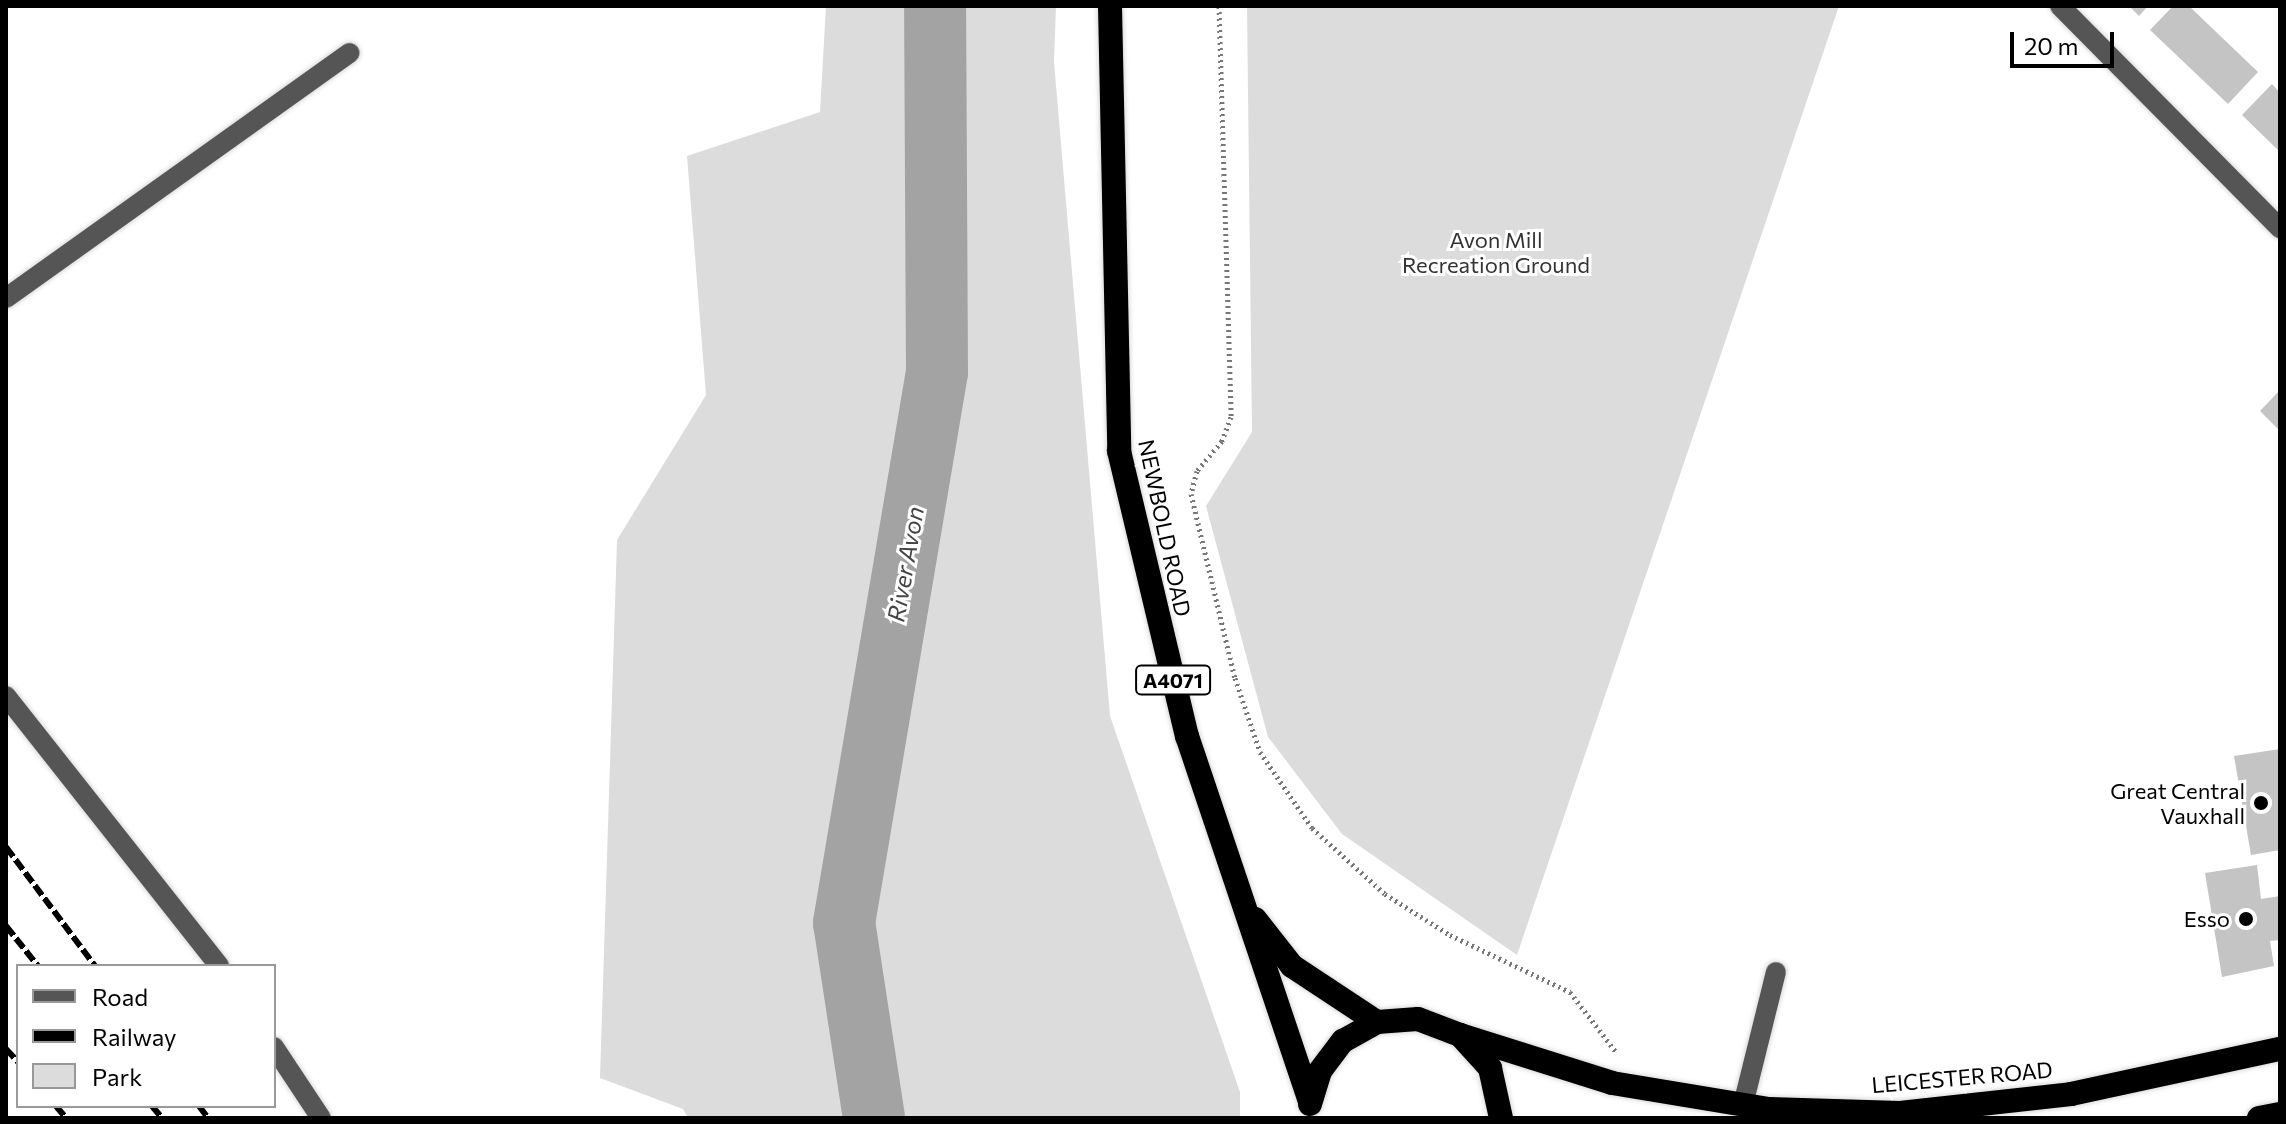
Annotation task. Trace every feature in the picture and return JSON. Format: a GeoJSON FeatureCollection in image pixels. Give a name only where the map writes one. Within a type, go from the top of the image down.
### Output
{"type":"FeatureCollection","features":[{"type":"Feature","properties":{"kind":"highway","name":"NEWBOLD ROAD"},"geometry":{"type":"LineString","coordinates":[[1110,6],[1119,451],[1187,736],[1311,1110]]}},
{"type":"Feature","properties":{"kind":"highway","name":"NEWBOLD ROAD"},"geometry":{"type":"LineString","coordinates":[[1244,905],[1292,966],[1377,1022]]}},
{"type":"Feature","properties":{"kind":"highway","name":"LEICESTER ROAD"},"geometry":{"type":"LineString","coordinates":[[1377,1022],[1418,1019],[1612,1083],[1743,1105],[1856,1112],[1931,1109],[2071,1094],[2280,1049]]}},
{"type":"Feature","properties":{"kind":"highway"},"geometry":{"type":"LineString","coordinates":[[1311,1110],[1320,1071],[1343,1041],[1377,1022]]}},
{"type":"Feature","properties":{"kind":"highway"},"geometry":{"type":"LineString","coordinates":[[1460,1035],[1490,1068],[1501,1118]]}},
{"type":"Feature","properties":{"kind":"highway"},"geometry":{"type":"LineString","coordinates":[[2259,1118],[2280,1114]]}},
{"type":"Feature","properties":{"kind":"street"},"geometry":{"type":"LineString","coordinates":[[2060,6],[2280,228]]}},
{"type":"Feature","properties":{"kind":"street"},"geometry":{"type":"LineString","coordinates":[[6,298],[349,53]]}},
{"type":"Feature","properties":{"kind":"street"},"geometry":{"type":"LineString","coordinates":[[6,696],[217,964]]}},
{"type":"Feature","properties":{"kind":"street"},"geometry":{"type":"LineString","coordinates":[[1743,1105],[1776,972]]}},
{"type":"Feature","properties":{"kind":"street"},"geometry":{"type":"LineString","coordinates":[[276,1050],[321,1118]]}},
{"type":"Feature","properties":{"kind":"path"},"geometry":{"type":"LineString","coordinates":[[1219,6],[1231,417],[1222,441],[1197,471],[1191,494],[1235,678],[1260,752],[1312,828],[1385,894],[1450,935],[1570,992],[1622,1059]]}},
{"type":"Feature","properties":{"kind":"green space"},"geometry":{"type":"Polygon","coordinates":[[[826,6],[1056,6],[1054,62],[1110,716],[1240,1092],[1240,1118],[688,1118],[683,1109],[600,1078],[617,540],[706,395],[687,156],[820,112],[826,6]]]}},
{"type":"Feature","properties":{"kind":"green space","name":"Avon Mill Recreation Ground"},"geometry":{"type":"Polygon","coordinates":[[[1247,6],[1839,6],[1517,955],[1342,834],[1268,737],[1206,506],[1252,432],[1247,6]]]}},
{"type":"Feature","properties":{"kind":"building"},"geometry":{"type":"Polygon","coordinates":[[[2129,6],[2148,6],[2139,16],[2129,6]]]}},
{"type":"Feature","properties":{"kind":"building"},"geometry":{"type":"Polygon","coordinates":[[[2173,6],[2189,6],[2258,72],[2228,104],[2150,30],[2173,6]]]}},
{"type":"Feature","properties":{"kind":"building"},"geometry":{"type":"Polygon","coordinates":[[[2272,84],[2280,93],[2280,152],[2242,115],[2272,84]]]}},
{"type":"Feature","properties":{"kind":"building"},"geometry":{"type":"Polygon","coordinates":[[[2280,390],[2280,431],[2260,411],[2280,390]]]}},
{"type":"Feature","properties":{"kind":"building","name":"Great Central Vauxhall"},"geometry":{"type":"Polygon","coordinates":[[[2280,749],[2280,850],[2251,855],[2234,756],[2280,749]]]}},
{"type":"Feature","properties":{"kind":"building","name":"Esso"},"geometry":{"type":"Polygon","coordinates":[[[2257,865],[2261,899],[2280,896],[2280,940],[2270,941],[2274,966],[2222,977],[2205,873],[2257,865]]]}},
{"type":"Feature","properties":{"kind":"waterway","name":"River Avon"},"geometry":{"type":"LineString","coordinates":[[874,1118],[844,923],[937,372],[935,6]]}},
{"type":"Feature","properties":{"kind":"railway"},"geometry":{"type":"LineString","coordinates":[[6,847],[94,964]]}},
{"type":"Feature","properties":{"kind":"railway"},"geometry":{"type":"LineString","coordinates":[[6,926],[36,964]]}},
{"type":"Feature","properties":{"kind":"railway"},"geometry":{"type":"LineString","coordinates":[[6,1049],[16,1060]]}},
{"type":"Feature","properties":{"kind":"railway"},"geometry":{"type":"LineString","coordinates":[[58,1108],[66,1118]]}},
{"type":"Feature","properties":{"kind":"railway"},"geometry":{"type":"LineString","coordinates":[[154,1108],[162,1118]]}},
{"type":"Feature","properties":{"kind":"railway"},"geometry":{"type":"LineString","coordinates":[[200,1108],[208,1118]]}},
{"type":"Feature","properties":{"kind":"place","name":"Great Central Vauxhall"},"geometry":{"type":"Point","coordinates":[2261,803]}},
{"type":"Feature","properties":{"kind":"place","name":"Esso"},"geometry":{"type":"Point","coordinates":[2246,919]}}]}
